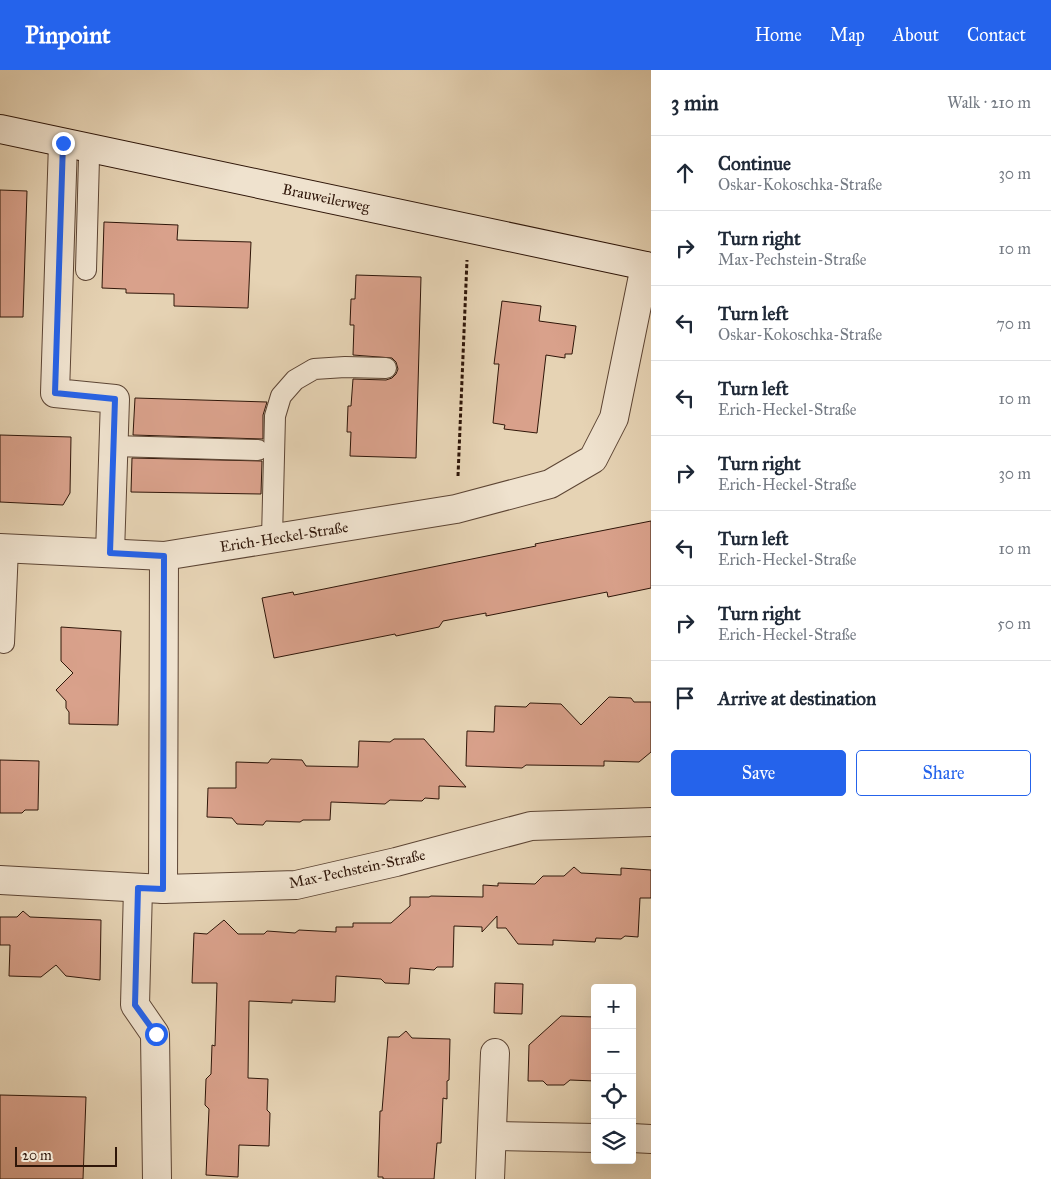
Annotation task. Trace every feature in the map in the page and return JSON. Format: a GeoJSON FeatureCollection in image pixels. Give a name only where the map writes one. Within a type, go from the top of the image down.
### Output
{"type":"FeatureCollection","features":[{"type":"Feature","properties":{"kind":"street","name":"Brauweilerweg"},"geometry":{"type":"LineString","coordinates":[[0,129],[648,266]]}},
{"type":"Feature","properties":{"kind":"street"},"geometry":{"type":"LineString","coordinates":[[63,143],[55,393],[115,399],[110,553]]}},
{"type":"Feature","properties":{"kind":"street","name":"Erich-Heckel-Straße"},"geometry":{"type":"LineString","coordinates":[[4,548],[164,556],[456,509],[550,484],[593,459],[614,418],[648,266]]}},
{"type":"Feature","properties":{"kind":"street"},"geometry":{"type":"LineString","coordinates":[[157,1179],[156,1034],[135,1005],[151,888],[164,556]]}},
{"type":"Feature","properties":{"kind":"street","name":"Max-Pechstein-Straße"},"geometry":{"type":"LineString","coordinates":[[0,880],[151,888],[296,885],[396,862],[531,826],[651,822]]}},
{"type":"Feature","properties":{"kind":"street"},"geometry":{"type":"LineString","coordinates":[[490,1179],[495,1053]]}},
{"type":"Feature","properties":{"kind":"street"},"geometry":{"type":"LineString","coordinates":[[492,1136],[591,1138]]}},
{"type":"Feature","properties":{"kind":"street"},"geometry":{"type":"LineString","coordinates":[[636,1138],[651,1139]]}},
{"type":"Feature","properties":{"kind":"lane"},"geometry":{"type":"LineString","coordinates":[[86,270],[90,148]]}},
{"type":"Feature","properties":{"kind":"lane"},"geometry":{"type":"LineString","coordinates":[[272,538],[275,416],[282,396],[295,380],[314,370],[345,367],[386,368]]}},
{"type":"Feature","properties":{"kind":"lane"},"geometry":{"type":"LineString","coordinates":[[114,446],[258,450]]}},
{"type":"Feature","properties":{"kind":"lane"},"geometry":{"type":"LineString","coordinates":[[4,548],[4,643]]}},
{"type":"Feature","properties":{"kind":"path"},"geometry":{"type":"LineString","coordinates":[[456,509],[468,228]]}},
{"type":"Feature","properties":{"kind":"building"},"geometry":{"type":"Polygon","coordinates":[[[0,190],[27,191],[23,317],[0,317],[0,190]]]}},
{"type":"Feature","properties":{"kind":"building"},"geometry":{"type":"Polygon","coordinates":[[[104,222],[178,225],[177,240],[251,242],[248,308],[174,306],[174,294],[126,293],[126,289],[102,288],[104,222]]]}},
{"type":"Feature","properties":{"kind":"building"},"geometry":{"type":"Polygon","coordinates":[[[356,275],[421,277],[416,458],[350,456],[351,432],[347,432],[348,406],[351,406],[353,379],[386,380],[392,378],[398,369],[396,362],[392,358],[353,355],[354,325],[350,325],[351,299],[355,299],[356,275]]]}},
{"type":"Feature","properties":{"kind":"building"},"geometry":{"type":"Polygon","coordinates":[[[502,301],[541,306],[539,321],[576,326],[572,354],[565,354],[565,358],[546,355],[537,433],[504,429],[505,425],[493,423],[499,364],[494,364],[502,301]]]}},
{"type":"Feature","properties":{"kind":"building"},"geometry":{"type":"Polygon","coordinates":[[[135,398],[267,402],[263,415],[263,439],[133,435],[135,398]]]}},
{"type":"Feature","properties":{"kind":"building"},"geometry":{"type":"Polygon","coordinates":[[[0,435],[71,437],[70,493],[63,505],[0,502],[0,435]]]}},
{"type":"Feature","properties":{"kind":"building"},"geometry":{"type":"Polygon","coordinates":[[[132,458],[262,461],[261,494],[131,492],[132,458]]]}},
{"type":"Feature","properties":{"kind":"building"},"geometry":{"type":"Polygon","coordinates":[[[651,521],[651,588],[608,597],[607,592],[486,616],[486,613],[443,621],[439,627],[274,658],[262,598],[293,592],[294,595],[651,521]]]}},
{"type":"Feature","properties":{"kind":"building"},"geometry":{"type":"Polygon","coordinates":[[[61,627],[121,631],[118,725],[69,724],[69,712],[66,708],[66,701],[56,690],[73,673],[61,661],[61,627]]]}},
{"type":"Feature","properties":{"kind":"building"},"geometry":{"type":"Polygon","coordinates":[[[609,697],[631,698],[634,702],[651,702],[651,752],[639,762],[604,761],[604,766],[526,765],[522,768],[466,766],[467,731],[494,732],[495,706],[526,707],[530,703],[561,704],[581,725],[609,697]]]}},
{"type":"Feature","properties":{"kind":"building"},"geometry":{"type":"Polygon","coordinates":[[[394,739],[424,739],[466,787],[439,786],[439,799],[425,798],[422,801],[390,800],[385,804],[331,802],[330,820],[303,820],[300,822],[266,821],[263,825],[237,824],[232,818],[207,817],[208,788],[236,788],[236,762],[268,763],[271,759],[302,760],[306,766],[358,767],[359,741],[390,742],[394,739]]]}},
{"type":"Feature","properties":{"kind":"building"},"geometry":{"type":"Polygon","coordinates":[[[0,760],[39,761],[38,810],[25,810],[22,813],[0,813],[0,760]]]}},
{"type":"Feature","properties":{"kind":"building"},"geometry":{"type":"Polygon","coordinates":[[[574,867],[581,873],[621,875],[621,868],[651,870],[651,898],[640,898],[638,937],[625,936],[621,939],[596,938],[595,942],[553,940],[553,945],[518,944],[506,928],[497,928],[497,916],[482,932],[482,927],[454,926],[453,967],[437,967],[434,970],[410,968],[409,984],[385,983],[381,979],[336,976],[335,1002],[249,1001],[248,1078],[268,1079],[269,1146],[239,1145],[238,1177],[206,1175],[209,1109],[205,1105],[206,1079],[211,1074],[212,1045],[215,1046],[217,983],[192,983],[194,933],[207,934],[224,920],[238,934],[264,934],[267,931],[295,933],[299,930],[336,932],[336,927],[353,927],[353,923],[391,923],[410,906],[410,897],[483,897],[483,885],[498,886],[498,883],[535,884],[543,876],[564,876],[574,867]]]}},
{"type":"Feature","properties":{"kind":"building"},"geometry":{"type":"Polygon","coordinates":[[[23,911],[30,917],[101,920],[100,980],[66,976],[56,965],[41,977],[9,976],[10,945],[0,945],[0,917],[17,917],[23,911]]]}},
{"type":"Feature","properties":{"kind":"building"},"geometry":{"type":"Polygon","coordinates":[[[495,983],[523,984],[522,1014],[494,1013],[495,983]]]}},
{"type":"Feature","properties":{"kind":"building"},"geometry":{"type":"Polygon","coordinates":[[[561,1016],[591,1017],[591,1081],[570,1080],[564,1085],[547,1085],[543,1081],[528,1081],[529,1045],[561,1016]]]}},
{"type":"Feature","properties":{"kind":"building"},"geometry":{"type":"Polygon","coordinates":[[[406,1031],[412,1038],[450,1039],[447,1099],[443,1098],[441,1143],[437,1143],[434,1179],[383,1179],[383,1177],[378,1177],[380,1111],[382,1111],[388,1037],[399,1037],[406,1031]]]}},
{"type":"Feature","properties":{"kind":"building"},"geometry":{"type":"Polygon","coordinates":[[[0,1095],[86,1097],[83,1179],[0,1179],[0,1095]]]}},
{"type":"Feature","properties":{"kind":"route"},"geometry":{"type":"LineString","coordinates":[[63,143],[55,393],[115,399],[110,553],[164,556],[163,889],[138,888],[135,1005],[156,1034]]}}]}
